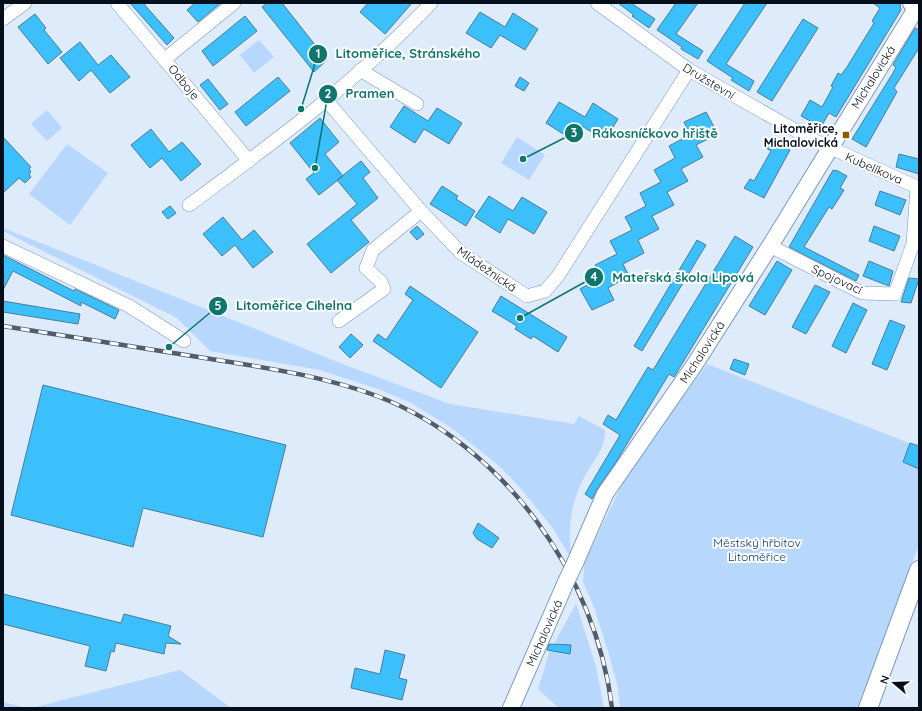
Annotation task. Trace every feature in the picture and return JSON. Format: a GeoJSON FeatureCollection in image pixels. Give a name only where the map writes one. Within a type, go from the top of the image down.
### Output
{"type":"FeatureCollection","features":[{"type":"Feature","properties":{"kind":"main road"},"geometry":{"type":"LineString","coordinates":[[868,708],[919,570]]}},
{"type":"Feature","properties":{"kind":"street"},"geometry":{"type":"LineString","coordinates":[[3,19],[26,3]]}},
{"type":"Feature","properties":{"kind":"street","name":"Odboje"},"geometry":{"type":"LineString","coordinates":[[117,3],[249,161]]}},
{"type":"Feature","properties":{"kind":"street"},"geometry":{"type":"LineString","coordinates":[[165,59],[234,3]]}},
{"type":"Feature","properties":{"kind":"street"},"geometry":{"type":"LineString","coordinates":[[189,205],[249,161],[326,100],[412,23],[431,3]]}},
{"type":"Feature","properties":{"kind":"street","name":"Družstevní"},"geometry":{"type":"LineString","coordinates":[[597,3],[689,70],[829,148]]}},
{"type":"Feature","properties":{"kind":"street","name":"Michalovická"},"geometry":{"type":"LineString","coordinates":[[511,708],[605,494],[695,364],[770,246],[916,7]]}},
{"type":"Feature","properties":{"kind":"street"},"geometry":{"type":"LineString","coordinates":[[360,70],[417,104]]}},
{"type":"Feature","properties":{"kind":"street","name":"Mládežnická"},"geometry":{"type":"LineString","coordinates":[[326,100],[421,211],[461,253],[527,296],[545,292],[558,276],[689,70]]}},
{"type":"Feature","properties":{"kind":"street","name":"Kubelíkova"},"geometry":{"type":"LineString","coordinates":[[829,148],[918,188]]}},
{"type":"Feature","properties":{"kind":"street","name":"Spojovací"},"geometry":{"type":"LineString","coordinates":[[770,246],[862,293],[895,294],[913,244],[918,188]]}},
{"type":"Feature","properties":{"kind":"street"},"geometry":{"type":"LineString","coordinates":[[339,321],[384,289],[380,282],[366,268],[373,250],[421,211]]}},
{"type":"Feature","properties":{"kind":"street"},"geometry":{"type":"LineString","coordinates":[[3,246],[129,306],[184,341]]}},
{"type":"Feature","properties":{"kind":"green space"},"geometry":{"type":"Polygon","coordinates":[[[259,40],[274,57],[254,73],[240,55],[259,40]]]}},
{"type":"Feature","properties":{"kind":"green space"},"geometry":{"type":"Polygon","coordinates":[[[47,110],[62,128],[47,141],[31,124],[47,110]]]}},
{"type":"Feature","properties":{"kind":"green space"},"geometry":{"type":"Polygon","coordinates":[[[517,137],[545,155],[529,180],[501,163],[517,137]]]}},
{"type":"Feature","properties":{"kind":"green space"},"geometry":{"type":"Polygon","coordinates":[[[67,144],[108,173],[70,225],[29,194],[67,144]]]}},
{"type":"Feature","properties":{"kind":"green space"},"geometry":{"type":"Polygon","coordinates":[[[3,228],[345,365],[450,404],[574,424],[579,416],[605,430],[602,448],[586,474],[573,505],[570,525],[571,558],[552,527],[517,484],[498,465],[453,429],[411,403],[381,390],[320,370],[210,351],[177,318],[3,231],[3,228]]]}},
{"type":"Feature","properties":{"kind":"green space","name":"Městský hřbitov Litoměřice"},"geometry":{"type":"Polygon","coordinates":[[[707,364],[919,447],[919,545],[857,708],[620,708],[618,688],[611,661],[594,607],[583,582],[584,563],[628,472],[707,364]]]}},
{"type":"Feature","properties":{"kind":"green space"},"geometry":{"type":"Polygon","coordinates":[[[576,604],[596,666],[604,708],[559,708],[538,689],[549,653],[576,604]]]}},
{"type":"Feature","properties":{"kind":"green space"},"geometry":{"type":"Polygon","coordinates":[[[180,670],[231,708],[32,708],[180,670]]]}},
{"type":"Feature","properties":{"kind":"green space"},"geometry":{"type":"Polygon","coordinates":[[[3,702],[26,708],[3,708],[3,702]]]}},
{"type":"Feature","properties":{"kind":"building"},"geometry":{"type":"Polygon","coordinates":[[[130,3],[143,3],[174,38],[167,45],[130,3]]]}},
{"type":"Feature","properties":{"kind":"building"},"geometry":{"type":"Polygon","coordinates":[[[195,3],[221,3],[198,22],[187,10],[195,3]]]}},
{"type":"Feature","properties":{"kind":"building"},"geometry":{"type":"Polygon","coordinates":[[[267,3],[282,3],[327,60],[314,72],[262,7],[267,3]]]}},
{"type":"Feature","properties":{"kind":"building"},"geometry":{"type":"Polygon","coordinates":[[[368,3],[412,3],[385,34],[360,12],[368,3]]]}},
{"type":"Feature","properties":{"kind":"building"},"geometry":{"type":"Polygon","coordinates":[[[618,3],[631,3],[655,19],[649,28],[632,16],[634,15],[618,3]]]}},
{"type":"Feature","properties":{"kind":"building"},"geometry":{"type":"Polygon","coordinates":[[[676,3],[698,3],[676,34],[703,51],[698,59],[681,49],[682,47],[657,30],[676,3]]]}},
{"type":"Feature","properties":{"kind":"building"},"geometry":{"type":"Polygon","coordinates":[[[745,3],[767,3],[726,64],[754,81],[749,91],[731,80],[733,78],[707,61],[745,3]]]}},
{"type":"Feature","properties":{"kind":"building"},"geometry":{"type":"Polygon","coordinates":[[[873,3],[900,3],[901,10],[836,117],[829,113],[821,127],[801,116],[810,100],[822,107],[833,87],[831,86],[838,73],[841,75],[847,67],[874,23],[872,21],[880,8],[873,3]]]}},
{"type":"Feature","properties":{"kind":"building"},"geometry":{"type":"Polygon","coordinates":[[[480,12],[505,27],[513,13],[538,29],[525,50],[500,35],[491,48],[466,33],[480,12]]]}},
{"type":"Feature","properties":{"kind":"building"},"geometry":{"type":"Polygon","coordinates":[[[35,14],[46,28],[44,30],[62,52],[48,64],[18,27],[35,14]]]}},
{"type":"Feature","properties":{"kind":"building"},"geometry":{"type":"Polygon","coordinates":[[[245,16],[257,31],[213,66],[202,51],[245,16]]]}},
{"type":"Feature","properties":{"kind":"building"},"geometry":{"type":"Polygon","coordinates":[[[803,19],[818,28],[772,101],[757,92],[803,19]]]}},
{"type":"Feature","properties":{"kind":"building"},"geometry":{"type":"Polygon","coordinates":[[[915,28],[919,30],[919,48],[894,88],[897,92],[866,147],[852,139],[893,73],[896,67],[893,65],[915,28]]]}},
{"type":"Feature","properties":{"kind":"building"},"geometry":{"type":"Polygon","coordinates":[[[80,42],[98,65],[111,55],[130,77],[110,93],[91,70],[79,81],[60,58],[80,42]]]}},
{"type":"Feature","properties":{"kind":"building"},"geometry":{"type":"Polygon","coordinates":[[[278,77],[290,91],[246,126],[235,112],[278,77]]]}},
{"type":"Feature","properties":{"kind":"building"},"geometry":{"type":"Polygon","coordinates":[[[520,77],[529,83],[524,91],[515,86],[520,77]]]}},
{"type":"Feature","properties":{"kind":"building"},"geometry":{"type":"Polygon","coordinates":[[[208,79],[228,104],[220,110],[200,85],[208,79]]]}},
{"type":"Feature","properties":{"kind":"building"},"geometry":{"type":"Polygon","coordinates":[[[559,102],[585,117],[593,103],[618,119],[605,140],[580,125],[571,139],[546,123],[559,102]]]}},
{"type":"Feature","properties":{"kind":"building"},"geometry":{"type":"Polygon","coordinates":[[[404,106],[428,121],[437,108],[462,123],[449,144],[424,129],[415,143],[390,127],[404,106]]]}},
{"type":"Feature","properties":{"kind":"building"},"geometry":{"type":"Polygon","coordinates":[[[706,112],[718,134],[696,145],[703,157],[681,169],[688,181],[667,192],[674,205],[652,216],[659,229],[638,240],[644,253],[623,264],[629,276],[608,288],[614,300],[592,310],[580,289],[602,277],[595,265],[617,254],[610,241],[632,230],[625,217],[646,206],[640,193],[661,182],[654,170],[675,158],[669,146],[690,135],[684,122],[706,112]]]}},
{"type":"Feature","properties":{"kind":"building"},"geometry":{"type":"Polygon","coordinates":[[[320,118],[339,142],[325,154],[343,176],[319,195],[306,179],[314,173],[290,143],[320,118]]]}},
{"type":"Feature","properties":{"kind":"building"},"geometry":{"type":"Polygon","coordinates":[[[151,129],[169,152],[182,142],[201,164],[181,181],[162,158],[150,168],[131,145],[151,129]]]}},
{"type":"Feature","properties":{"kind":"building"},"geometry":{"type":"Polygon","coordinates":[[[3,137],[31,167],[29,169],[31,172],[29,174],[31,177],[25,183],[19,178],[3,193],[3,137]]]}},
{"type":"Feature","properties":{"kind":"building"},"geometry":{"type":"Polygon","coordinates":[[[771,139],[790,150],[764,198],[744,188],[750,179],[754,181],[771,151],[766,148],[771,139]]]}},
{"type":"Feature","properties":{"kind":"building"},"geometry":{"type":"Polygon","coordinates":[[[899,154],[919,159],[919,174],[896,167],[899,154]]]}},
{"type":"Feature","properties":{"kind":"building"},"geometry":{"type":"Polygon","coordinates":[[[361,161],[370,172],[363,178],[378,198],[351,220],[369,242],[331,273],[307,244],[357,204],[337,180],[361,161]]]}},
{"type":"Feature","properties":{"kind":"building"},"geometry":{"type":"Polygon","coordinates":[[[833,170],[847,176],[840,188],[844,190],[832,209],[829,207],[804,247],[859,275],[856,281],[789,247],[833,170]]]}},
{"type":"Feature","properties":{"kind":"building"},"geometry":{"type":"Polygon","coordinates":[[[442,186],[458,196],[456,199],[475,211],[466,226],[430,204],[442,186]]]}},
{"type":"Feature","properties":{"kind":"building"},"geometry":{"type":"Polygon","coordinates":[[[880,191],[906,200],[900,215],[875,205],[880,191]]]}},
{"type":"Feature","properties":{"kind":"building"},"geometry":{"type":"Polygon","coordinates":[[[489,196],[513,211],[522,197],[547,212],[534,234],[508,219],[500,233],[475,217],[489,196]]]}},
{"type":"Feature","properties":{"kind":"building"},"geometry":{"type":"Polygon","coordinates":[[[170,206],[176,213],[168,219],[162,212],[170,206]]]}},
{"type":"Feature","properties":{"kind":"building"},"geometry":{"type":"Polygon","coordinates":[[[223,217],[242,240],[254,230],[273,252],[253,268],[235,245],[222,256],[203,234],[223,217]]]}},
{"type":"Feature","properties":{"kind":"building"},"geometry":{"type":"Polygon","coordinates":[[[417,226],[424,234],[417,240],[410,232],[417,226]]]}},
{"type":"Feature","properties":{"kind":"building"},"geometry":{"type":"Polygon","coordinates":[[[874,226],[900,236],[894,251],[869,241],[874,226]]]}},
{"type":"Feature","properties":{"kind":"building"},"geometry":{"type":"Polygon","coordinates":[[[735,236],[753,247],[674,377],[669,374],[592,499],[585,494],[620,435],[603,424],[608,415],[616,420],[648,367],[653,370],[735,236]]]}},
{"type":"Feature","properties":{"kind":"building"},"geometry":{"type":"Polygon","coordinates":[[[697,240],[706,245],[642,351],[634,346],[697,240]]]}},
{"type":"Feature","properties":{"kind":"building"},"geometry":{"type":"Polygon","coordinates":[[[3,255],[74,291],[75,289],[119,310],[115,319],[81,302],[81,306],[13,271],[3,290],[3,255]]]}},
{"type":"Feature","properties":{"kind":"building"},"geometry":{"type":"Polygon","coordinates":[[[777,261],[792,270],[765,315],[749,306],[777,261]]]}},
{"type":"Feature","properties":{"kind":"building"},"geometry":{"type":"Polygon","coordinates":[[[869,261],[893,271],[889,286],[863,276],[869,261]]]}},
{"type":"Feature","properties":{"kind":"building"},"geometry":{"type":"Polygon","coordinates":[[[909,278],[919,279],[911,303],[901,302],[909,278]]]}},
{"type":"Feature","properties":{"kind":"building"},"geometry":{"type":"Polygon","coordinates":[[[815,285],[830,292],[806,334],[792,327],[815,285]]]}},
{"type":"Feature","properties":{"kind":"building"},"geometry":{"type":"Polygon","coordinates":[[[410,286],[478,332],[441,388],[373,341],[378,334],[386,340],[413,300],[405,294],[410,286]]]}},
{"type":"Feature","properties":{"kind":"building"},"geometry":{"type":"Polygon","coordinates":[[[501,296],[567,337],[558,352],[533,336],[531,339],[515,329],[517,326],[492,311],[501,296]]]}},
{"type":"Feature","properties":{"kind":"building"},"geometry":{"type":"Polygon","coordinates":[[[3,301],[80,314],[78,324],[3,312],[3,301]]]}},
{"type":"Feature","properties":{"kind":"building"},"geometry":{"type":"Polygon","coordinates":[[[853,303],[867,310],[846,353],[832,346],[853,303]]]}},
{"type":"Feature","properties":{"kind":"building"},"geometry":{"type":"Polygon","coordinates":[[[890,320],[905,326],[887,370],[872,364],[890,320]]]}},
{"type":"Feature","properties":{"kind":"building"},"geometry":{"type":"Polygon","coordinates":[[[351,334],[363,345],[350,358],[339,347],[351,334]]]}},
{"type":"Feature","properties":{"kind":"building"},"geometry":{"type":"Polygon","coordinates":[[[734,359],[749,364],[745,375],[730,369],[734,359]]]}},
{"type":"Feature","properties":{"kind":"building"},"geometry":{"type":"Polygon","coordinates":[[[43,385],[286,445],[263,537],[143,508],[133,547],[11,515],[43,385]]]}},
{"type":"Feature","properties":{"kind":"building"},"geometry":{"type":"Polygon","coordinates":[[[910,443],[919,446],[919,469],[903,462],[910,443]]]}},
{"type":"Feature","properties":{"kind":"building"},"geometry":{"type":"Polygon","coordinates":[[[478,523],[499,538],[492,548],[477,539],[473,533],[478,523]]]}},
{"type":"Feature","properties":{"kind":"building"},"geometry":{"type":"Polygon","coordinates":[[[3,594],[121,623],[124,614],[171,626],[168,636],[181,644],[166,643],[164,654],[116,643],[114,652],[111,651],[106,671],[85,666],[90,646],[3,624],[3,594]]]}},
{"type":"Feature","properties":{"kind":"building"},"geometry":{"type":"Polygon","coordinates":[[[549,644],[571,645],[570,654],[547,650],[549,644]]]}},
{"type":"Feature","properties":{"kind":"building"},"geometry":{"type":"Polygon","coordinates":[[[385,650],[405,655],[399,678],[407,680],[402,700],[351,688],[355,668],[380,674],[385,650]]]}},
{"type":"Feature","properties":{"kind":"railway"},"geometry":{"type":"LineString","coordinates":[[3,326],[295,373],[336,383],[377,396],[423,418],[465,447],[503,481],[536,520],[564,564],[586,610],[603,658],[612,708]]}},
{"type":"Feature","properties":{"kind":"place","name":"Litoměřice, Stránského"},"geometry":{"type":"Point","coordinates":[301,109]}},
{"type":"Feature","properties":{"kind":"place","name":"Litoměřice, Michalovická"},"geometry":{"type":"Point","coordinates":[846,135]}},
{"type":"Feature","properties":{"kind":"place","name":"Rákosníčkovo hřiště"},"geometry":{"type":"Point","coordinates":[523,159]}},
{"type":"Feature","properties":{"kind":"place","name":"Pramen"},"geometry":{"type":"Point","coordinates":[315,168]}},
{"type":"Feature","properties":{"kind":"place","name":"Mateřská škola Lipová"},"geometry":{"type":"Point","coordinates":[520,318]}},
{"type":"Feature","properties":{"kind":"place","name":"Litoměřice Cihelna"},"geometry":{"type":"Point","coordinates":[169,347]}}]}
